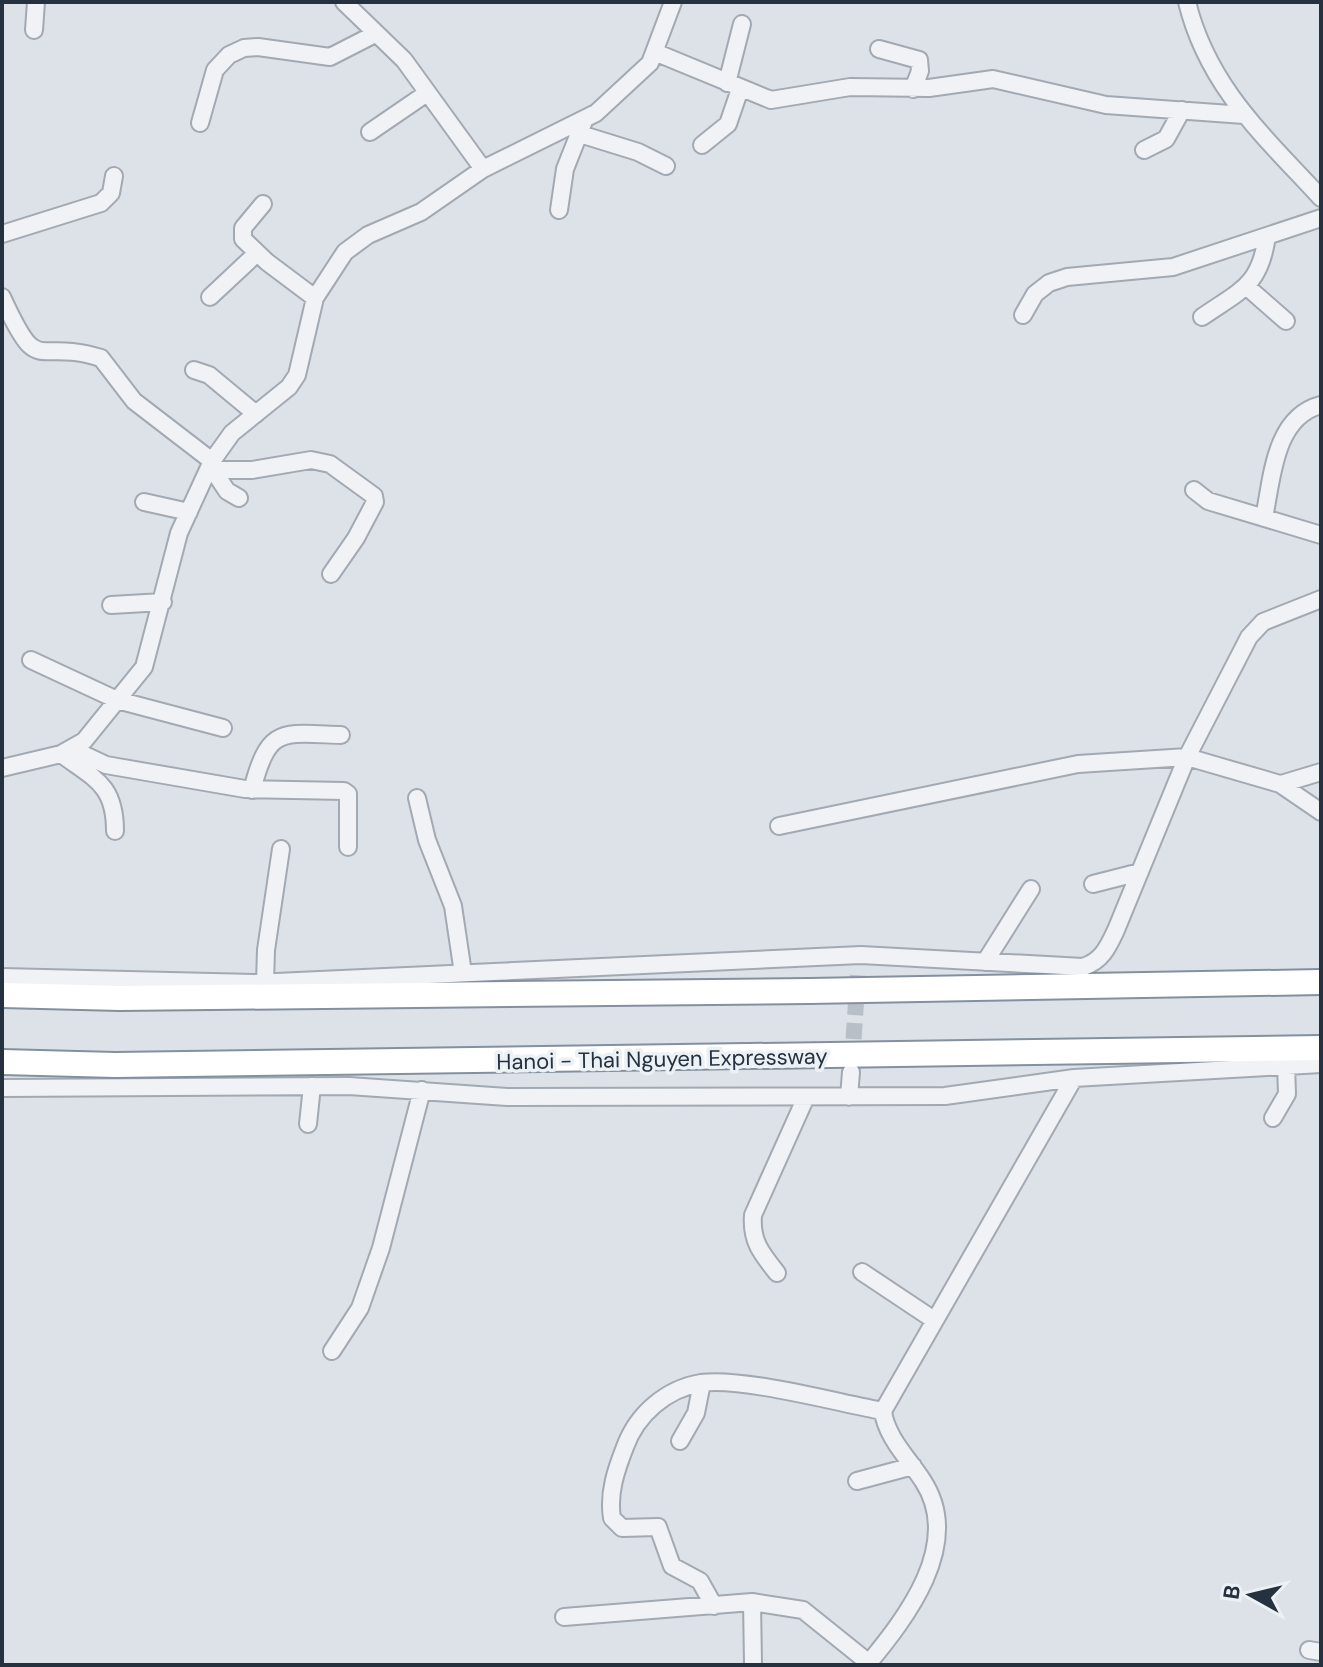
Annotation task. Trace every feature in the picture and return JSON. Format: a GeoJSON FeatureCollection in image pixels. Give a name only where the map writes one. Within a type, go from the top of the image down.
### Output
{"type":"FeatureCollection","features":[{"type":"Feature","properties":{"kind":"highway"},"geometry":{"type":"LineString","coordinates":[[2,995],[325,996],[1321,982]]}},
{"type":"Feature","properties":{"kind":"highway","name":"Hanoi - Thai Nguyen Expressway"},"geometry":{"type":"LineString","coordinates":[[2,1062],[115,1065],[803,1058],[1321,1048]]}},
{"type":"Feature","properties":{"kind":"street"},"geometry":{"type":"LineString","coordinates":[[34,30],[36,2]]}},
{"type":"Feature","properties":{"kind":"street"},"geometry":{"type":"LineString","coordinates":[[344,2],[404,60],[483,169]]}},
{"type":"Feature","properties":{"kind":"street"},"geometry":{"type":"LineString","coordinates":[[2,768],[66,751],[84,741],[144,667],[149,601],[179,533],[180,509],[232,433],[289,387],[297,375],[315,298],[322,283],[356,242],[421,212],[483,169],[582,127],[650,63],[657,53],[673,2]]}},
{"type":"Feature","properties":{"kind":"street"},"geometry":{"type":"LineString","coordinates":[[1187,2],[1205,59],[1244,115],[1319,191]]}},
{"type":"Feature","properties":{"kind":"street"},"geometry":{"type":"LineString","coordinates":[[702,145],[728,124],[742,24]]}},
{"type":"Feature","properties":{"kind":"street"},"geometry":{"type":"LineString","coordinates":[[200,123],[215,70],[229,55],[244,48],[258,47],[330,57],[375,34]]}},
{"type":"Feature","properties":{"kind":"street"},"geometry":{"type":"LineString","coordinates":[[879,49],[919,60],[920,71],[913,89]]}},
{"type":"Feature","properties":{"kind":"street"},"geometry":{"type":"LineString","coordinates":[[657,53],[756,96],[785,100],[850,87],[913,89],[993,79],[1079,101],[1244,115]]}},
{"type":"Feature","properties":{"kind":"street"},"geometry":{"type":"LineString","coordinates":[[370,132],[427,93]]}},
{"type":"Feature","properties":{"kind":"street"},"geometry":{"type":"LineString","coordinates":[[1144,150],[1166,139],[1182,110]]}},
{"type":"Feature","properties":{"kind":"street"},"geometry":{"type":"LineString","coordinates":[[582,127],[666,166]]}},
{"type":"Feature","properties":{"kind":"street"},"geometry":{"type":"LineString","coordinates":[[559,210],[565,169],[582,127]]}},
{"type":"Feature","properties":{"kind":"street"},"geometry":{"type":"LineString","coordinates":[[2,234],[101,203],[111,193],[114,176]]}},
{"type":"Feature","properties":{"kind":"street"},"geometry":{"type":"LineString","coordinates":[[263,204],[241,233],[257,253],[315,298]]}},
{"type":"Feature","properties":{"kind":"street"},"geometry":{"type":"LineString","coordinates":[[1023,315],[1035,294],[1049,283],[1067,277],[1173,267],[1321,218]]}},
{"type":"Feature","properties":{"kind":"street"},"geometry":{"type":"LineString","coordinates":[[1202,317],[1246,286],[1262,268],[1267,236]]}},
{"type":"Feature","properties":{"kind":"street"},"geometry":{"type":"LineString","coordinates":[[210,297],[257,253]]}},
{"type":"Feature","properties":{"kind":"street"},"geometry":{"type":"LineString","coordinates":[[1246,286],[1286,321]]}},
{"type":"Feature","properties":{"kind":"street"},"geometry":{"type":"LineString","coordinates":[[2,297],[22,341],[32,350],[101,358],[134,401],[211,467],[227,491],[239,498]]}},
{"type":"Feature","properties":{"kind":"street"},"geometry":{"type":"LineString","coordinates":[[194,370],[209,375],[256,414]]}},
{"type":"Feature","properties":{"kind":"street"},"geometry":{"type":"LineString","coordinates":[[1264,518],[1286,430],[1297,417],[1321,405]]}},
{"type":"Feature","properties":{"kind":"street"},"geometry":{"type":"LineString","coordinates":[[211,467],[252,470],[290,461],[311,460],[330,464],[374,496],[375,502],[356,538],[331,574]]}},
{"type":"Feature","properties":{"kind":"street"},"geometry":{"type":"LineString","coordinates":[[1194,490],[1208,501],[1321,535]]}},
{"type":"Feature","properties":{"kind":"street"},"geometry":{"type":"LineString","coordinates":[[144,502],[180,509]]}},
{"type":"Feature","properties":{"kind":"street"},"geometry":{"type":"LineString","coordinates":[[2,977],[265,982],[861,955],[1069,968],[1093,963],[1110,942],[1187,757],[1249,637],[1263,622],[1321,599]]}},
{"type":"Feature","properties":{"kind":"street"},"geometry":{"type":"LineString","coordinates":[[111,605],[149,601]]}},
{"type":"Feature","properties":{"kind":"street"},"geometry":{"type":"LineString","coordinates":[[31,660],[117,700],[223,728]]}},
{"type":"Feature","properties":{"kind":"street"},"geometry":{"type":"LineString","coordinates":[[252,790],[271,740],[304,733],[341,735]]}},
{"type":"Feature","properties":{"kind":"street"},"geometry":{"type":"LineString","coordinates":[[66,751],[106,765],[252,790],[344,791],[348,794],[348,847]]}},
{"type":"Feature","properties":{"kind":"street"},"geometry":{"type":"LineString","coordinates":[[66,751],[110,794],[115,807],[115,831]]}},
{"type":"Feature","properties":{"kind":"street"},"geometry":{"type":"LineString","coordinates":[[779,826],[1078,764],[1187,757],[1280,784],[1301,795],[1321,812]]}},
{"type":"Feature","properties":{"kind":"street"},"geometry":{"type":"LineString","coordinates":[[1280,784],[1306,780],[1321,772]]}},
{"type":"Feature","properties":{"kind":"street"},"geometry":{"type":"LineString","coordinates":[[417,798],[427,840],[453,906],[463,973]]}},
{"type":"Feature","properties":{"kind":"street"},"geometry":{"type":"LineString","coordinates":[[265,982],[266,950],[281,849]]}},
{"type":"Feature","properties":{"kind":"street"},"geometry":{"type":"LineString","coordinates":[[1093,884],[1140,872]]}},
{"type":"Feature","properties":{"kind":"street"},"geometry":{"type":"LineString","coordinates":[[985,962],[1031,889]]}},
{"type":"Feature","properties":{"kind":"street"},"geometry":{"type":"LineString","coordinates":[[858,972],[861,955]]}},
{"type":"Feature","properties":{"kind":"street"},"geometry":{"type":"LineString","coordinates":[[2,1088],[312,1086],[507,1097],[945,1096],[1074,1078],[1321,1064]]}},
{"type":"Feature","properties":{"kind":"street"},"geometry":{"type":"LineString","coordinates":[[1273,1118],[1287,1094],[1286,1065]]}},
{"type":"Feature","properties":{"kind":"street"},"geometry":{"type":"LineString","coordinates":[[849,1097],[851,1072]]}},
{"type":"Feature","properties":{"kind":"street"},"geometry":{"type":"LineString","coordinates":[[564,1617],[752,1602],[803,1610],[868,1664],[906,1618],[933,1553],[937,1522],[932,1498],[884,1424],[883,1411],[1074,1078]]}},
{"type":"Feature","properties":{"kind":"street"},"geometry":{"type":"LineString","coordinates":[[308,1124],[312,1086]]}},
{"type":"Feature","properties":{"kind":"street"},"geometry":{"type":"LineString","coordinates":[[332,1351],[360,1308],[381,1248],[422,1090]]}},
{"type":"Feature","properties":{"kind":"street"},"geometry":{"type":"LineString","coordinates":[[777,1273],[759,1250],[752,1234],[753,1215],[806,1097]]}},
{"type":"Feature","properties":{"kind":"street"},"geometry":{"type":"LineString","coordinates":[[862,1272],[934,1320]]}},
{"type":"Feature","properties":{"kind":"street"},"geometry":{"type":"LineString","coordinates":[[714,1606],[700,1581],[672,1566],[658,1527],[617,1526],[610,1506],[614,1477],[629,1435],[648,1409],[668,1395],[702,1383],[729,1383],[883,1411]]}},
{"type":"Feature","properties":{"kind":"street"},"geometry":{"type":"LineString","coordinates":[[680,1441],[696,1413],[702,1383]]}},
{"type":"Feature","properties":{"kind":"street"},"geometry":{"type":"LineString","coordinates":[[857,1481],[913,1466]]}},
{"type":"Feature","properties":{"kind":"street"},"geometry":{"type":"LineString","coordinates":[[752,1602],[753,1663]]}},
{"type":"Feature","properties":{"kind":"tunnel"},"geometry":{"type":"LineString","coordinates":[[852,1063],[858,972]]}}]}
